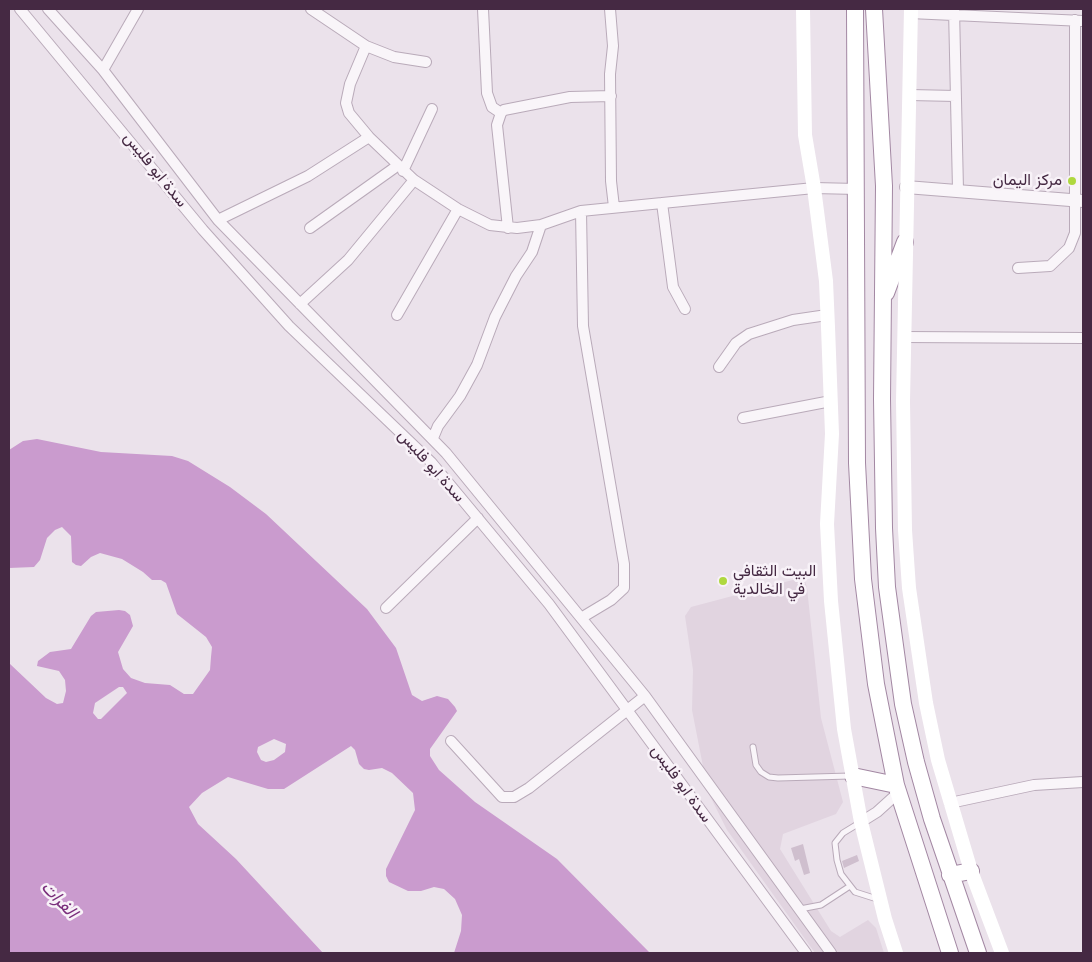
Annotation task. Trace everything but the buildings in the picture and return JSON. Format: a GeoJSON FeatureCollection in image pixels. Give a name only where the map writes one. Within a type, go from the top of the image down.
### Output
{"type":"FeatureCollection","features":[{"type":"Feature","properties":{"kind":"highway"},"geometry":{"type":"LineString","coordinates":[[855,9],[857,444],[860,527],[868,632],[876,684],[897,789],[950,953]]}},
{"type":"Feature","properties":{"kind":"highway"},"geometry":{"type":"LineString","coordinates":[[874,9],[884,186],[881,307],[884,528],[889,607],[903,704],[916,762],[950,875],[978,953]]}},
{"type":"Feature","properties":{"kind":"highway"},"geometry":{"type":"LineString","coordinates":[[881,307],[905,242]]}},
{"type":"Feature","properties":{"kind":"highway"},"geometry":{"type":"LineString","coordinates":[[860,527],[884,528]]}},
{"type":"Feature","properties":{"kind":"highway"},"geometry":{"type":"LineString","coordinates":[[853,776],[897,789]]}},
{"type":"Feature","properties":{"kind":"highway"},"geometry":{"type":"LineString","coordinates":[[950,875],[971,871]]}},
{"type":"Feature","properties":{"kind":"main road"},"geometry":{"type":"LineString","coordinates":[[803,9],[805,135],[826,282],[832,434],[827,524],[831,601],[844,728],[861,822],[880,900],[896,953]]}},
{"type":"Feature","properties":{"kind":"main road"},"geometry":{"type":"LineString","coordinates":[[910,11],[903,465],[909,588],[926,703],[950,802],[971,871],[1002,953]]}},
{"type":"Feature","properties":{"kind":"street","name":"سدة ابو فليس"},"geometry":{"type":"LineString","coordinates":[[20,9],[203,230],[289,326],[418,448],[478,518],[549,604],[806,953]]}},
{"type":"Feature","properties":{"kind":"street","name":"سدة ابو فليس"},"geometry":{"type":"LineString","coordinates":[[48,9],[103,70],[218,220],[433,438],[645,696],[831,953]]}},
{"type":"Feature","properties":{"kind":"street"},"geometry":{"type":"LineString","coordinates":[[103,70],[138,9]]}},
{"type":"Feature","properties":{"kind":"street"},"geometry":{"type":"LineString","coordinates":[[311,9],[366,46],[394,56],[426,62]]}},
{"type":"Feature","properties":{"kind":"street"},"geometry":{"type":"LineString","coordinates":[[483,9],[487,93],[492,107],[501,113]]}},
{"type":"Feature","properties":{"kind":"street"},"geometry":{"type":"LineString","coordinates":[[610,9],[613,46],[610,74],[611,181],[614,208]]}},
{"type":"Feature","properties":{"kind":"street"},"geometry":{"type":"LineString","coordinates":[[910,11],[1045,14],[1079,20],[1079,201],[1075,233],[1069,248],[1050,266],[1018,268]]}},
{"type":"Feature","properties":{"kind":"street"},"geometry":{"type":"LineString","coordinates":[[954,12],[958,190]]}},
{"type":"Feature","properties":{"kind":"street"},"geometry":{"type":"LineString","coordinates":[[366,46],[350,84],[346,103],[349,113],[369,137],[414,180],[458,209],[490,225],[508,228],[541,225],[581,210],[662,204],[814,188],[857,189]]}},
{"type":"Feature","properties":{"kind":"street"},"geometry":{"type":"LineString","coordinates":[[910,95],[956,96]]}},
{"type":"Feature","properties":{"kind":"street"},"geometry":{"type":"LineString","coordinates":[[508,228],[497,125],[501,113],[504,110],[570,97],[611,96]]}},
{"type":"Feature","properties":{"kind":"street"},"geometry":{"type":"LineString","coordinates":[[310,228],[400,168],[432,109]]}},
{"type":"Feature","properties":{"kind":"street"},"geometry":{"type":"LineString","coordinates":[[218,220],[308,176],[369,137]]}},
{"type":"Feature","properties":{"kind":"street"},"geometry":{"type":"LineString","coordinates":[[300,304],[348,260],[414,180]]}},
{"type":"Feature","properties":{"kind":"street"},"geometry":{"type":"LineString","coordinates":[[906,187],[1079,201]]}},
{"type":"Feature","properties":{"kind":"street"},"geometry":{"type":"LineString","coordinates":[[662,204],[672,287],[685,308]]}},
{"type":"Feature","properties":{"kind":"street"},"geometry":{"type":"LineString","coordinates":[[397,315],[458,209]]}},
{"type":"Feature","properties":{"kind":"street"},"geometry":{"type":"LineString","coordinates":[[581,210],[583,326],[624,564],[624,588],[611,600],[581,618]]}},
{"type":"Feature","properties":{"kind":"street"},"geometry":{"type":"LineString","coordinates":[[433,438],[438,426],[460,396],[477,365],[495,317],[516,276],[532,252],[541,225]]}},
{"type":"Feature","properties":{"kind":"street"},"geometry":{"type":"LineString","coordinates":[[719,367],[726,361],[736,343],[749,334],[793,320],[827,315]]}},
{"type":"Feature","properties":{"kind":"street"},"geometry":{"type":"LineString","coordinates":[[904,336],[1083,338]]}},
{"type":"Feature","properties":{"kind":"street"},"geometry":{"type":"LineString","coordinates":[[743,418],[831,401]]}},
{"type":"Feature","properties":{"kind":"street"},"geometry":{"type":"LineString","coordinates":[[386,608],[478,518]]}},
{"type":"Feature","properties":{"kind":"street"},"geometry":{"type":"LineString","coordinates":[[451,741],[502,797],[514,797],[529,788],[645,696]]}},
{"type":"Feature","properties":{"kind":"street"},"geometry":{"type":"LineString","coordinates":[[950,802],[1034,785],[1083,782]]}},
{"type":"Feature","properties":{"kind":"street"},"geometry":{"type":"LineString","coordinates":[[861,822],[877,812],[897,789]]}},
{"type":"Feature","properties":{"kind":"lane"},"geometry":{"type":"LineString","coordinates":[[753,747],[756,764],[761,772],[769,776],[778,778],[853,776]]}},
{"type":"Feature","properties":{"kind":"lane"},"geometry":{"type":"LineString","coordinates":[[861,822],[843,832],[835,843],[841,874],[855,892],[880,900]]}},
{"type":"Feature","properties":{"kind":"lane"},"geometry":{"type":"LineString","coordinates":[[800,909],[821,905],[850,886]]}},
{"type":"Feature","properties":{"kind":"shaded area"},"geometry":{"type":"Polygon","coordinates":[[[804,577],[807,588],[821,718],[843,802],[836,814],[783,834],[780,849],[831,931],[840,937],[868,920],[876,928],[884,953],[815,953],[727,830],[708,792],[692,710],[693,670],[685,616],[691,607],[804,577]]]}},
{"type":"Feature","properties":{"kind":"water","name":"الفرات"},"geometry":{"type":"Polygon","coordinates":[[[37,439],[101,452],[172,456],[188,461],[230,487],[266,514],[367,609],[396,648],[412,695],[422,701],[437,696],[448,699],[455,707],[457,711],[430,749],[430,756],[439,770],[475,802],[557,859],[650,953],[454,953],[461,931],[462,915],[455,899],[444,889],[434,887],[421,891],[408,891],[389,882],[386,876],[386,869],[415,810],[413,793],[392,773],[382,768],[364,769],[359,764],[355,750],[351,746],[284,789],[268,789],[228,777],[202,793],[189,807],[198,824],[236,859],[323,953],[9,953],[9,663],[46,698],[57,704],[63,703],[66,691],[65,680],[59,671],[37,666],[38,661],[50,652],[71,649],[91,616],[96,612],[125,611],[130,615],[133,626],[118,652],[123,669],[131,678],[145,683],[170,685],[184,694],[193,694],[210,670],[212,647],[206,637],[177,614],[166,583],[161,580],[152,580],[122,559],[100,553],[91,557],[81,566],[76,565],[72,562],[71,536],[62,527],[55,530],[47,538],[40,560],[34,567],[9,568],[9,450],[23,441],[37,439]],[[119,687],[95,703],[93,713],[98,719],[101,719],[127,693],[123,687],[119,687]],[[274,739],[258,747],[257,752],[261,760],[266,762],[274,760],[285,752],[286,744],[274,739]]]}},
{"type":"Feature","properties":{"kind":"place","name":"مركز اليمان"},"geometry":{"type":"Point","coordinates":[1072,181]}},
{"type":"Feature","properties":{"kind":"place","name":"البيت الثقافي في الخالدية"},"geometry":{"type":"Point","coordinates":[723,581]}}]}
